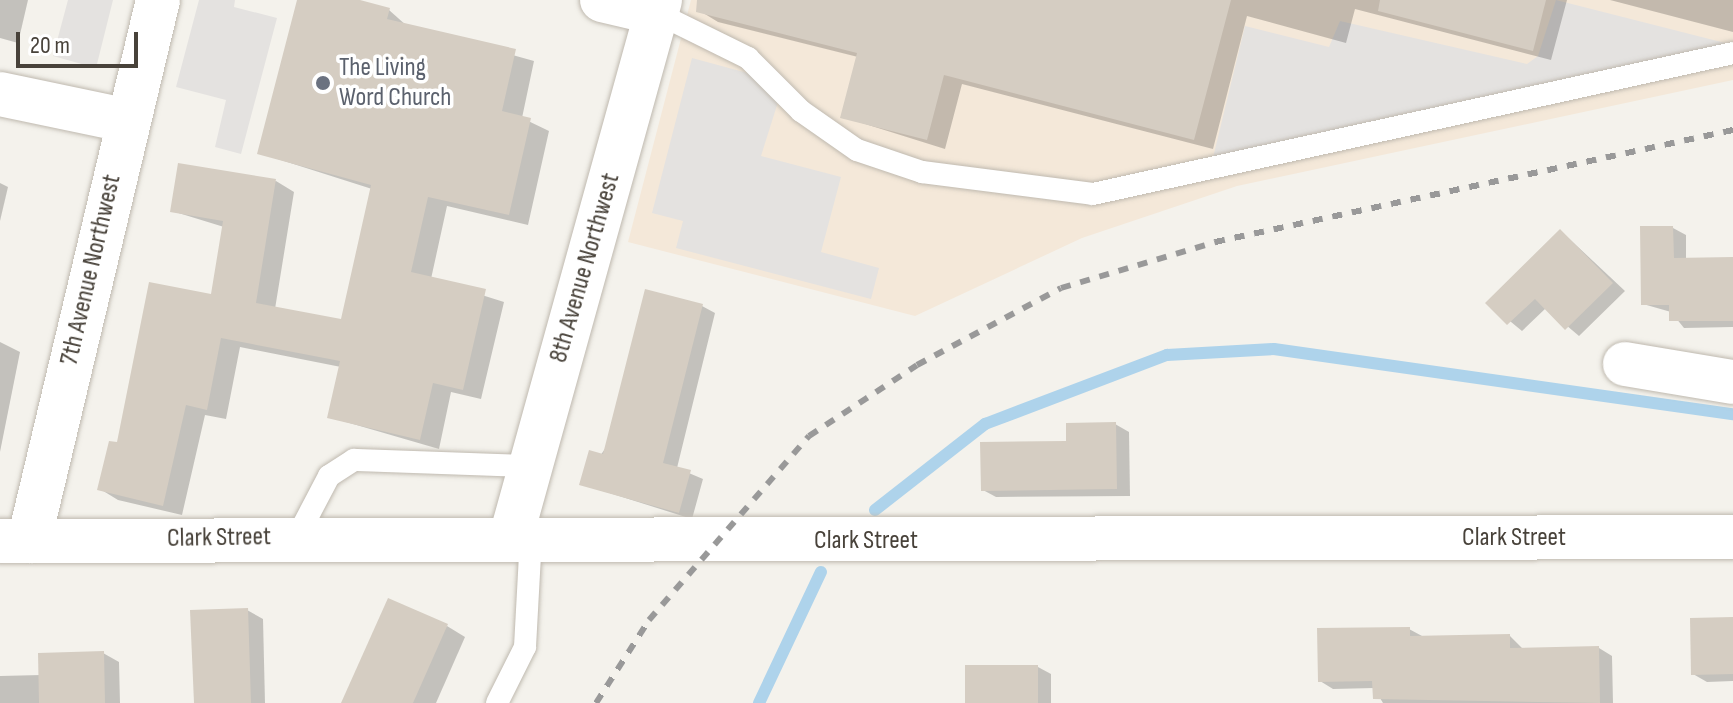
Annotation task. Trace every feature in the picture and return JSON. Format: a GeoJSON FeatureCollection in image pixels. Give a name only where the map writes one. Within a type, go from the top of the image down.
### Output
{"type":"FeatureCollection","features":[{"type":"Feature","properties":{"kind":"street","name":"7th Avenue Northwest"},"geometry":{"type":"LineString","coordinates":[[14,541],[158,0]]}},
{"type":"Feature","properties":{"kind":"street"},"geometry":{"type":"LineString","coordinates":[[602,0],[658,7]]}},
{"type":"Feature","properties":{"kind":"street","name":"8th Avenue Northwest"},"geometry":{"type":"LineString","coordinates":[[521,537],[529,466],[658,7]]}},
{"type":"Feature","properties":{"kind":"street"},"geometry":{"type":"LineString","coordinates":[[0,94],[124,120]]}},
{"type":"Feature","properties":{"kind":"street"},"geometry":{"type":"LineString","coordinates":[[1625,364],[1733,382]]}},
{"type":"Feature","properties":{"kind":"street","name":"Clark Street"},"geometry":{"type":"LineString","coordinates":[[14,541],[297,537],[1733,537]]}},
{"type":"Feature","properties":{"kind":"lane"},"geometry":{"type":"LineString","coordinates":[[658,7],[748,58],[801,111],[857,150],[922,172],[1093,194],[1733,53]]}},
{"type":"Feature","properties":{"kind":"lane"},"geometry":{"type":"LineString","coordinates":[[297,537],[329,476],[354,460],[529,466]]}},
{"type":"Feature","properties":{"kind":"lane"},"geometry":{"type":"LineString","coordinates":[[497,703],[525,647],[521,537]]}},
{"type":"Feature","properties":{"kind":"shaded area"},"geometry":{"type":"Polygon","coordinates":[[[68,0],[113,0],[96,68],[53,56],[68,0]]]}},
{"type":"Feature","properties":{"kind":"shaded area"},"geometry":{"type":"Polygon","coordinates":[[[199,0],[235,0],[234,7],[277,18],[241,154],[215,147],[226,100],[176,87],[199,0]]]}},
{"type":"Feature","properties":{"kind":"shaded area"},"geometry":{"type":"Polygon","coordinates":[[[691,0],[1733,0],[1733,80],[1237,186],[1082,238],[915,316],[628,242],[691,0]]]}},
{"type":"Feature","properties":{"kind":"shaded area"},"geometry":{"type":"Polygon","coordinates":[[[1556,0],[1733,45],[1209,174],[1245,26],[1329,47],[1340,21],[1527,64],[1538,56],[1556,0]]]}},
{"type":"Feature","properties":{"kind":"shaded area"},"geometry":{"type":"Polygon","coordinates":[[[692,58],[784,83],[761,156],[841,177],[821,252],[879,268],[871,299],[676,248],[683,221],[652,213],[692,58]]]}},
{"type":"Feature","properties":{"kind":"building"},"geometry":{"type":"Polygon","coordinates":[[[297,0],[360,0],[390,8],[387,19],[516,49],[502,111],[531,118],[509,215],[428,197],[411,272],[486,289],[463,390],[433,383],[420,440],[327,418],[340,361],[221,338],[207,410],[186,405],[163,506],[97,490],[109,441],[117,442],[149,282],[211,294],[223,221],[170,212],[178,163],[276,179],[256,303],[341,319],[371,185],[257,154],[297,0]]]}},
{"type":"Feature","properties":{"kind":"building"},"geometry":{"type":"Polygon","coordinates":[[[697,0],[1231,0],[1194,140],[944,75],[927,140],[840,118],[857,53],[696,12],[697,0]]]}},
{"type":"Feature","properties":{"kind":"building"},"geometry":{"type":"Polygon","coordinates":[[[1380,0],[1546,0],[1533,51],[1378,11],[1380,0]]]}},
{"type":"Feature","properties":{"kind":"building"},"geometry":{"type":"Polygon","coordinates":[[[1640,226],[1673,226],[1674,258],[1733,257],[1733,321],[1669,321],[1669,305],[1641,305],[1640,226]]]}},
{"type":"Feature","properties":{"kind":"building"},"geometry":{"type":"Polygon","coordinates":[[[1560,229],[1613,283],[1565,330],[1535,299],[1507,325],[1485,303],[1560,229]]]}},
{"type":"Feature","properties":{"kind":"building"},"geometry":{"type":"Polygon","coordinates":[[[645,289],[703,304],[663,463],[691,470],[679,513],[579,485],[589,450],[603,454],[645,289]]]}},
{"type":"Feature","properties":{"kind":"building"},"geometry":{"type":"Polygon","coordinates":[[[1116,422],[1117,489],[981,491],[980,442],[1066,441],[1066,423],[1116,422]]]}},
{"type":"Feature","properties":{"kind":"building"},"geometry":{"type":"Polygon","coordinates":[[[388,598],[448,624],[413,703],[341,703],[388,598]]]}},
{"type":"Feature","properties":{"kind":"building"},"geometry":{"type":"Polygon","coordinates":[[[248,608],[251,703],[194,703],[190,610],[248,608]]]}},
{"type":"Feature","properties":{"kind":"building"},"geometry":{"type":"Polygon","coordinates":[[[1733,617],[1733,674],[1691,675],[1690,618],[1733,617]]]}},
{"type":"Feature","properties":{"kind":"building"},"geometry":{"type":"Polygon","coordinates":[[[1410,627],[1410,636],[1510,634],[1510,648],[1599,646],[1600,703],[1373,699],[1372,681],[1318,682],[1317,628],[1410,627]]]}},
{"type":"Feature","properties":{"kind":"building"},"geometry":{"type":"Polygon","coordinates":[[[104,651],[105,703],[39,703],[38,653],[104,651]]]}},
{"type":"Feature","properties":{"kind":"building"},"geometry":{"type":"Polygon","coordinates":[[[965,665],[1038,665],[1038,703],[965,703],[965,665]]]}},
{"type":"Feature","properties":{"kind":"waterway"},"geometry":{"type":"LineString","coordinates":[[875,510],[985,424],[1167,355],[1274,349],[1733,414]]}},
{"type":"Feature","properties":{"kind":"waterway"},"geometry":{"type":"LineString","coordinates":[[759,703],[821,572]]}},
{"type":"Feature","properties":{"kind":"railway"},"geometry":{"type":"LineString","coordinates":[[596,703],[649,620],[809,436],[917,365],[1061,288],[1215,242],[1733,130]]}},
{"type":"Feature","properties":{"kind":"place","name":"The Living Word Church"},"geometry":{"type":"Point","coordinates":[323,83]}}]}
